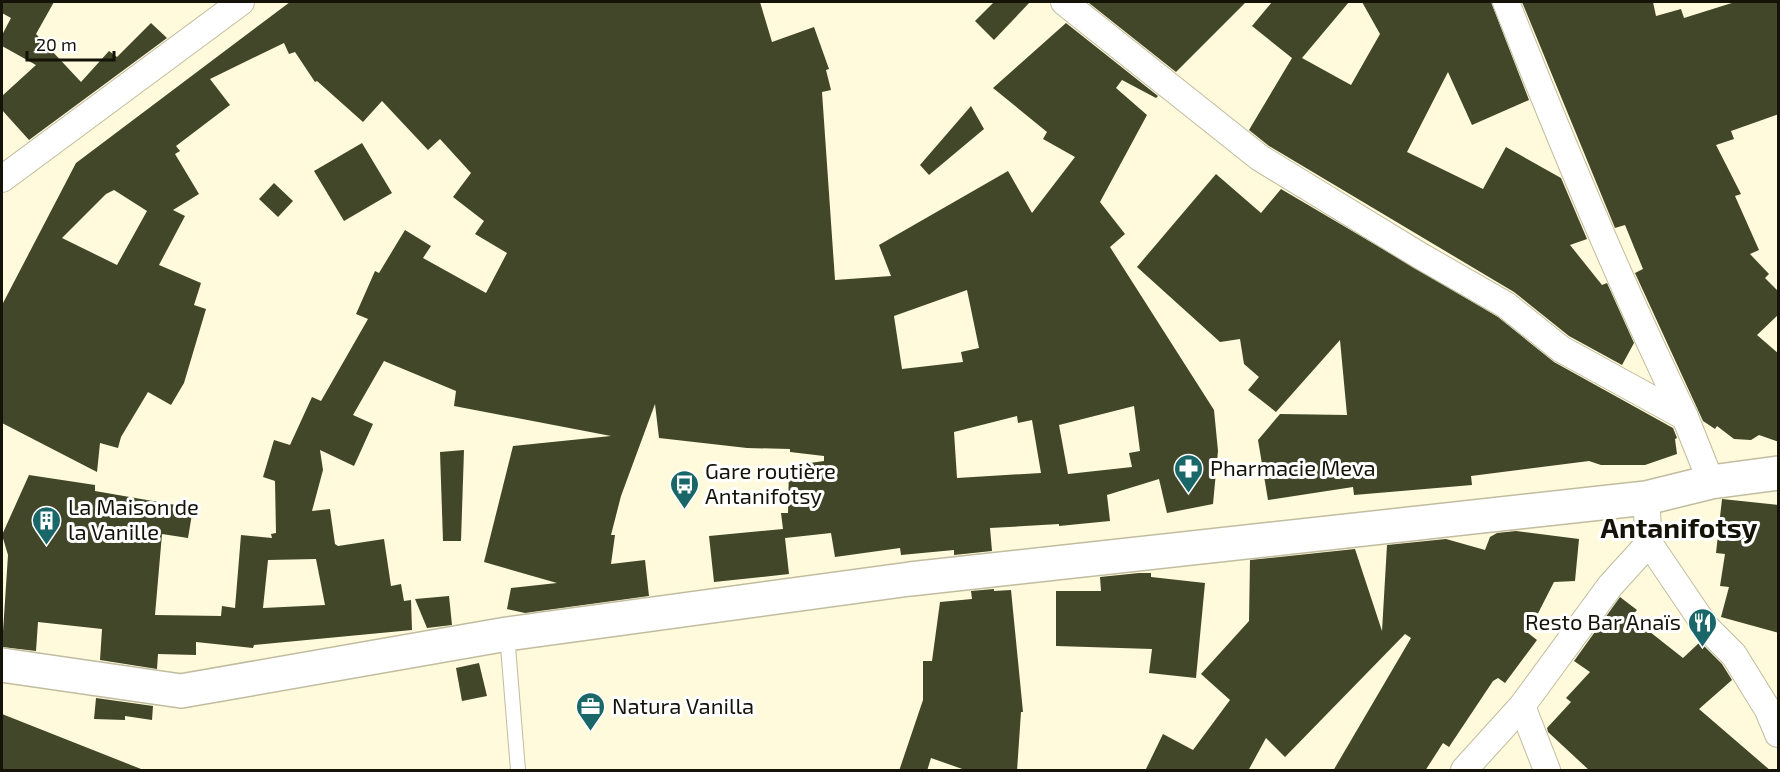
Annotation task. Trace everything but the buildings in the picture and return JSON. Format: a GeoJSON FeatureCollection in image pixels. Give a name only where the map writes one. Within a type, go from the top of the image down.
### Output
{"type":"FeatureCollection","features":[{"type":"Feature","properties":{"kind":"main road"},"geometry":{"type":"LineString","coordinates":[[2,665],[181,691],[507,634],[910,579],[1646,498],[1711,482],[1779,472]]}},
{"type":"Feature","properties":{"kind":"street"},"geometry":{"type":"LineString","coordinates":[[2,179],[241,2]]}},
{"type":"Feature","properties":{"kind":"street"},"geometry":{"type":"LineString","coordinates":[[1064,2],[1260,158],[1506,305],[1561,349],[1685,417]]}},
{"type":"Feature","properties":{"kind":"street"},"geometry":{"type":"LineString","coordinates":[[1506,2],[1559,139],[1638,318],[1685,417],[1711,482]]}},
{"type":"Feature","properties":{"kind":"street"},"geometry":{"type":"LineString","coordinates":[[1646,498],[1649,543],[1706,627],[1734,655],[1768,710],[1779,734]]}},
{"type":"Feature","properties":{"kind":"street"},"geometry":{"type":"LineString","coordinates":[[1464,771],[1522,706],[1610,586],[1649,543]]}},
{"type":"Feature","properties":{"kind":"street"},"geometry":{"type":"LineString","coordinates":[[1522,706],[1547,771]]}},
{"type":"Feature","properties":{"kind":"lane"},"geometry":{"type":"LineString","coordinates":[[507,634],[518,771]]}},
{"type":"Feature","properties":{"kind":"place","name":"Pharmacie Meva"},"geometry":{"type":"Point","coordinates":[1189,494]}},
{"type":"Feature","properties":{"kind":"place","name":"Gare routière Antanifotsy"},"geometry":{"type":"Point","coordinates":[684,510]}},
{"type":"Feature","properties":{"kind":"place","name":"La Maison de la Vanille"},"geometry":{"type":"Point","coordinates":[47,546]}},
{"type":"Feature","properties":{"kind":"place","name":"Resto Bar Anaïs"},"geometry":{"type":"Point","coordinates":[1702,648]}},
{"type":"Feature","properties":{"kind":"place","name":"Natura Vanilla"},"geometry":{"type":"Point","coordinates":[591,732]}},
{"type":"Feature","properties":{"kind":"district","name":"Antanifotsy"},"geometry":{"type":"Point","coordinates":[1679,528]}}]}
